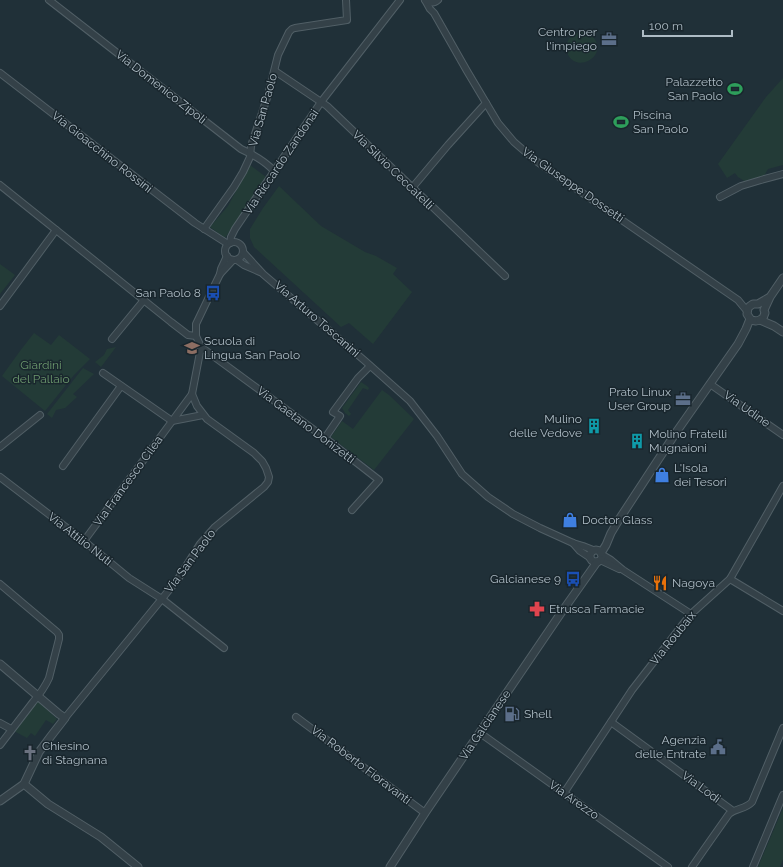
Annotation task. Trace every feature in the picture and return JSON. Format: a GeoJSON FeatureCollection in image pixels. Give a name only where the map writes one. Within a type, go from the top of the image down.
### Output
{"type":"FeatureCollection","features":[{"type":"Feature","properties":{"kind":"street","name":"Via Domenico Zipoli"},"geometry":{"type":"LineString","coordinates":[[49,0],[241,148],[274,171]]}},
{"type":"Feature","properties":{"kind":"street","name":"Via San Paolo"},"geometry":{"type":"LineString","coordinates":[[204,229],[243,172],[268,95],[278,55],[291,30],[295,28],[347,20],[346,0]]}},
{"type":"Feature","properties":{"kind":"street","name":"Via Riccardo Zandonai"},"geometry":{"type":"LineString","coordinates":[[229,243],[240,222],[321,102],[400,0]]}},
{"type":"Feature","properties":{"kind":"street"},"geometry":{"type":"LineString","coordinates":[[425,0],[430,3],[437,1]]}},
{"type":"Feature","properties":{"kind":"street","name":"Via Giuseppe Dossetti"},"geometry":{"type":"LineString","coordinates":[[425,0],[498,123],[514,142],[536,161],[738,300],[747,311]]}},
{"type":"Feature","properties":{"kind":"street"},"geometry":{"type":"LineString","coordinates":[[434,13],[434,7],[437,1]]}},
{"type":"Feature","properties":{"kind":"street","name":"Via Silvio Ceccatelli"},"geometry":{"type":"LineString","coordinates":[[275,71],[321,102],[505,276]]}},
{"type":"Feature","properties":{"kind":"street","name":"Via Gioacchino Rossini"},"geometry":{"type":"LineString","coordinates":[[0,73],[204,229]]}},
{"type":"Feature","properties":{"kind":"street"},"geometry":{"type":"LineString","coordinates":[[412,188],[486,103]]}},
{"type":"Feature","properties":{"kind":"street"},"geometry":{"type":"LineString","coordinates":[[720,197],[741,186],[783,174]]}},
{"type":"Feature","properties":{"kind":"street"},"geometry":{"type":"LineString","coordinates":[[0,185],[171,322],[188,334],[196,336]]}},
{"type":"Feature","properties":{"kind":"street","name":"Via Riccardo Zandonai"},"geometry":{"type":"LineString","coordinates":[[238,242],[237,234],[240,222]]}},
{"type":"Feature","properties":{"kind":"street"},"geometry":{"type":"LineString","coordinates":[[204,229],[229,243],[238,242],[242,246],[243,252],[240,258],[235,260],[220,274]]}},
{"type":"Feature","properties":{"kind":"street"},"geometry":{"type":"LineString","coordinates":[[0,306],[56,230]]}},
{"type":"Feature","properties":{"kind":"street"},"geometry":{"type":"LineString","coordinates":[[229,243],[225,250],[227,256],[230,259],[235,260]]}},
{"type":"Feature","properties":{"kind":"street","name":"Via Arturo Toscanini"},"geometry":{"type":"LineString","coordinates":[[243,252],[263,274],[410,401],[437,436],[462,474],[488,497],[517,516],[540,528],[572,543],[583,546],[596,556],[622,570],[691,614]]}},
{"type":"Feature","properties":{"kind":"street"},"geometry":{"type":"LineString","coordinates":[[192,394],[200,347],[196,336],[196,324],[227,256]]}},
{"type":"Feature","properties":{"kind":"street","name":"Via Arturo Toscanini"},"geometry":{"type":"LineString","coordinates":[[235,260],[263,274]]}},
{"type":"Feature","properties":{"kind":"street","name":"Via Galcianese"},"geometry":{"type":"LineString","coordinates":[[390,867],[425,812],[581,584],[610,533],[710,384],[738,344],[744,339],[755,320],[763,318],[770,297],[783,278]]}},
{"type":"Feature","properties":{"kind":"street","name":"Via Galcianese"},"geometry":{"type":"LineString","coordinates":[[747,311],[750,306],[770,297]]}},
{"type":"Feature","properties":{"kind":"street"},"geometry":{"type":"LineString","coordinates":[[112,339],[144,300]]}},
{"type":"Feature","properties":{"kind":"street","name":"Via Giuseppe Dossetti"},"geometry":{"type":"LineString","coordinates":[[738,300],[755,304]]}},
{"type":"Feature","properties":{"kind":"street"},"geometry":{"type":"LineString","coordinates":[[755,304],[762,306],[774,326]]}},
{"type":"Feature","properties":{"kind":"street"},"geometry":{"type":"LineString","coordinates":[[747,311],[748,316],[755,320],[774,326],[783,332]]}},
{"type":"Feature","properties":{"kind":"street","name":"Via Gaetano Donizetti"},"geometry":{"type":"LineString","coordinates":[[200,347],[325,438],[379,480],[352,510]]}},
{"type":"Feature","properties":{"kind":"street","name":"Via Arturo Toscanini"},"geometry":{"type":"LineString","coordinates":[[325,438],[340,416],[334,412],[358,378],[370,366]]}},
{"type":"Feature","properties":{"kind":"street"},"geometry":{"type":"LineString","coordinates":[[103,373],[172,421],[203,415]]}},
{"type":"Feature","properties":{"kind":"street","name":"Via Udine"},"geometry":{"type":"LineString","coordinates":[[710,384],[783,435]]}},
{"type":"Feature","properties":{"kind":"street"},"geometry":{"type":"LineString","coordinates":[[63,466],[121,386]]}},
{"type":"Feature","properties":{"kind":"street","name":"Via San Paolo"},"geometry":{"type":"LineString","coordinates":[[24,784],[39,752],[178,579],[200,544],[215,527],[264,487],[268,482],[269,477],[262,461],[254,453],[207,419],[197,406],[192,394]]}},
{"type":"Feature","properties":{"kind":"street","name":"Via Francesco Cilea"},"geometry":{"type":"LineString","coordinates":[[84,541],[192,394]]}},
{"type":"Feature","properties":{"kind":"street"},"geometry":{"type":"LineString","coordinates":[[0,447],[40,415]]}},
{"type":"Feature","properties":{"kind":"street","name":"Via Attilio Nuti"},"geometry":{"type":"LineString","coordinates":[[0,477],[84,541],[129,578],[162,599]]}},
{"type":"Feature","properties":{"kind":"street","name":"Via Roubaix"},"geometry":{"type":"LineString","coordinates":[[564,793],[632,690],[683,624],[691,614],[730,579],[783,486]]}},
{"type":"Feature","properties":{"kind":"street"},"geometry":{"type":"LineString","coordinates":[[730,579],[783,611]]}},
{"type":"Feature","properties":{"kind":"street"},"geometry":{"type":"LineString","coordinates":[[0,584],[59,635],[59,643],[49,678],[38,696],[0,745]]}},
{"type":"Feature","properties":{"kind":"street","name":"Via San Paolo"},"geometry":{"type":"LineString","coordinates":[[162,599],[224,648]]}},
{"type":"Feature","properties":{"kind":"street"},"geometry":{"type":"LineString","coordinates":[[0,664],[66,718]]}},
{"type":"Feature","properties":{"kind":"street","name":"Via Roberto Fioravanti"},"geometry":{"type":"LineString","coordinates":[[296,717],[425,812]]}},
{"type":"Feature","properties":{"kind":"street","name":"Via Lodi"},"geometry":{"type":"LineString","coordinates":[[611,722],[733,811]]}},
{"type":"Feature","properties":{"kind":"street"},"geometry":{"type":"LineString","coordinates":[[0,723],[11,729]]}},
{"type":"Feature","properties":{"kind":"street"},"geometry":{"type":"LineString","coordinates":[[692,867],[729,814],[733,811],[748,806],[752,802],[783,728]]}},
{"type":"Feature","properties":{"kind":"street","name":"Via Arezzo"},"geometry":{"type":"LineString","coordinates":[[480,733],[668,867]]}},
{"type":"Feature","properties":{"kind":"street"},"geometry":{"type":"LineString","coordinates":[[0,801],[24,784],[48,804],[101,837],[138,867]]}},
{"type":"Feature","properties":{"kind":"street"},"geometry":{"type":"LineString","coordinates":[[753,867],[783,795]]}},
{"type":"Feature","properties":{"kind":"green space"},"geometry":{"type":"Polygon","coordinates":[[[580,32],[591,35],[597,46],[597,52],[593,58],[581,63],[574,61],[569,56],[566,48],[571,49],[573,47],[573,44],[567,43],[572,36],[580,32]]]}},
{"type":"Feature","properties":{"kind":"green space"},"geometry":{"type":"Polygon","coordinates":[[[783,78],[783,165],[768,169],[764,176],[746,182],[735,173],[727,178],[718,164],[766,97],[783,78]]]}},
{"type":"Feature","properties":{"kind":"green space"},"geometry":{"type":"Polygon","coordinates":[[[250,165],[266,177],[225,238],[210,227],[228,206],[250,165]]]}},
{"type":"Feature","properties":{"kind":"green space"},"geometry":{"type":"Polygon","coordinates":[[[279,186],[321,226],[365,252],[376,256],[397,268],[393,274],[412,292],[373,344],[349,323],[341,327],[254,247],[250,238],[250,229],[279,186]]]}},
{"type":"Feature","properties":{"kind":"green space"},"geometry":{"type":"Polygon","coordinates":[[[0,264],[15,275],[0,294],[0,264]]]}},
{"type":"Feature","properties":{"kind":"green space","name":"Giardini del Pallaio"},"geometry":{"type":"Polygon","coordinates":[[[34,333],[51,345],[59,335],[90,359],[74,375],[45,411],[2,376],[34,333]]]}},
{"type":"Feature","properties":{"kind":"green space"},"geometry":{"type":"Polygon","coordinates":[[[116,347],[101,367],[95,362],[104,355],[107,349],[116,347]]]}},
{"type":"Feature","properties":{"kind":"green space"},"geometry":{"type":"Polygon","coordinates":[[[83,368],[94,374],[73,394],[77,397],[65,408],[56,410],[52,418],[47,414],[83,368]]]}},
{"type":"Feature","properties":{"kind":"green space"},"geometry":{"type":"Polygon","coordinates":[[[361,382],[369,388],[368,390],[363,388],[348,410],[351,414],[349,416],[342,408],[361,382]]]}},
{"type":"Feature","properties":{"kind":"green space"},"geometry":{"type":"Polygon","coordinates":[[[382,390],[414,419],[374,470],[331,437],[342,421],[353,429],[382,390]]]}},
{"type":"Feature","properties":{"kind":"green space"},"geometry":{"type":"Polygon","coordinates":[[[37,700],[57,719],[53,724],[46,720],[35,736],[31,733],[27,738],[14,731],[37,700]]]}},
{"type":"Feature","properties":{"kind":"green space"},"geometry":{"type":"Polygon","coordinates":[[[783,808],[783,859],[780,867],[758,867],[783,808]]]}},
{"type":"Feature","properties":{"kind":"place","name":"Centro per l'impiego"},"geometry":{"type":"Point","coordinates":[609,39]}},
{"type":"Feature","properties":{"kind":"place","name":"Palazzetto San Paolo"},"geometry":{"type":"Point","coordinates":[735,89]}},
{"type":"Feature","properties":{"kind":"place","name":"Piscina San Paolo"},"geometry":{"type":"Point","coordinates":[621,122]}},
{"type":"Feature","properties":{"kind":"place","name":"San Paolo 8"},"geometry":{"type":"Point","coordinates":[213,293]}},
{"type":"Feature","properties":{"kind":"place","name":"Scuola di Lingua San Paolo"},"geometry":{"type":"Point","coordinates":[192,348]}},
{"type":"Feature","properties":{"kind":"place","name":"Prato Linux User Group"},"geometry":{"type":"Point","coordinates":[683,399]}},
{"type":"Feature","properties":{"kind":"place","name":"Mulino delle Vedove"},"geometry":{"type":"Point","coordinates":[594,426]}},
{"type":"Feature","properties":{"kind":"place","name":"Molino Fratelli Mugnaioni"},"geometry":{"type":"Point","coordinates":[637,441]}},
{"type":"Feature","properties":{"kind":"place","name":"L'Isola dei Tesori"},"geometry":{"type":"Point","coordinates":[662,475]}},
{"type":"Feature","properties":{"kind":"place","name":"Doctor Glass"},"geometry":{"type":"Point","coordinates":[570,520]}},
{"type":"Feature","properties":{"kind":"place","name":"Galcianese 9"},"geometry":{"type":"Point","coordinates":[573,579]}},
{"type":"Feature","properties":{"kind":"place","name":"Nagoya"},"geometry":{"type":"Point","coordinates":[660,583]}},
{"type":"Feature","properties":{"kind":"place","name":"Etrusca Farmacie"},"geometry":{"type":"Point","coordinates":[537,609]}},
{"type":"Feature","properties":{"kind":"place","name":"Shell"},"geometry":{"type":"Point","coordinates":[512,714]}},
{"type":"Feature","properties":{"kind":"place","name":"Agenzia delle Entrate"},"geometry":{"type":"Point","coordinates":[718,747]}},
{"type":"Feature","properties":{"kind":"place","name":"Chiesino di Stagnana"},"geometry":{"type":"Point","coordinates":[30,753]}}]}
